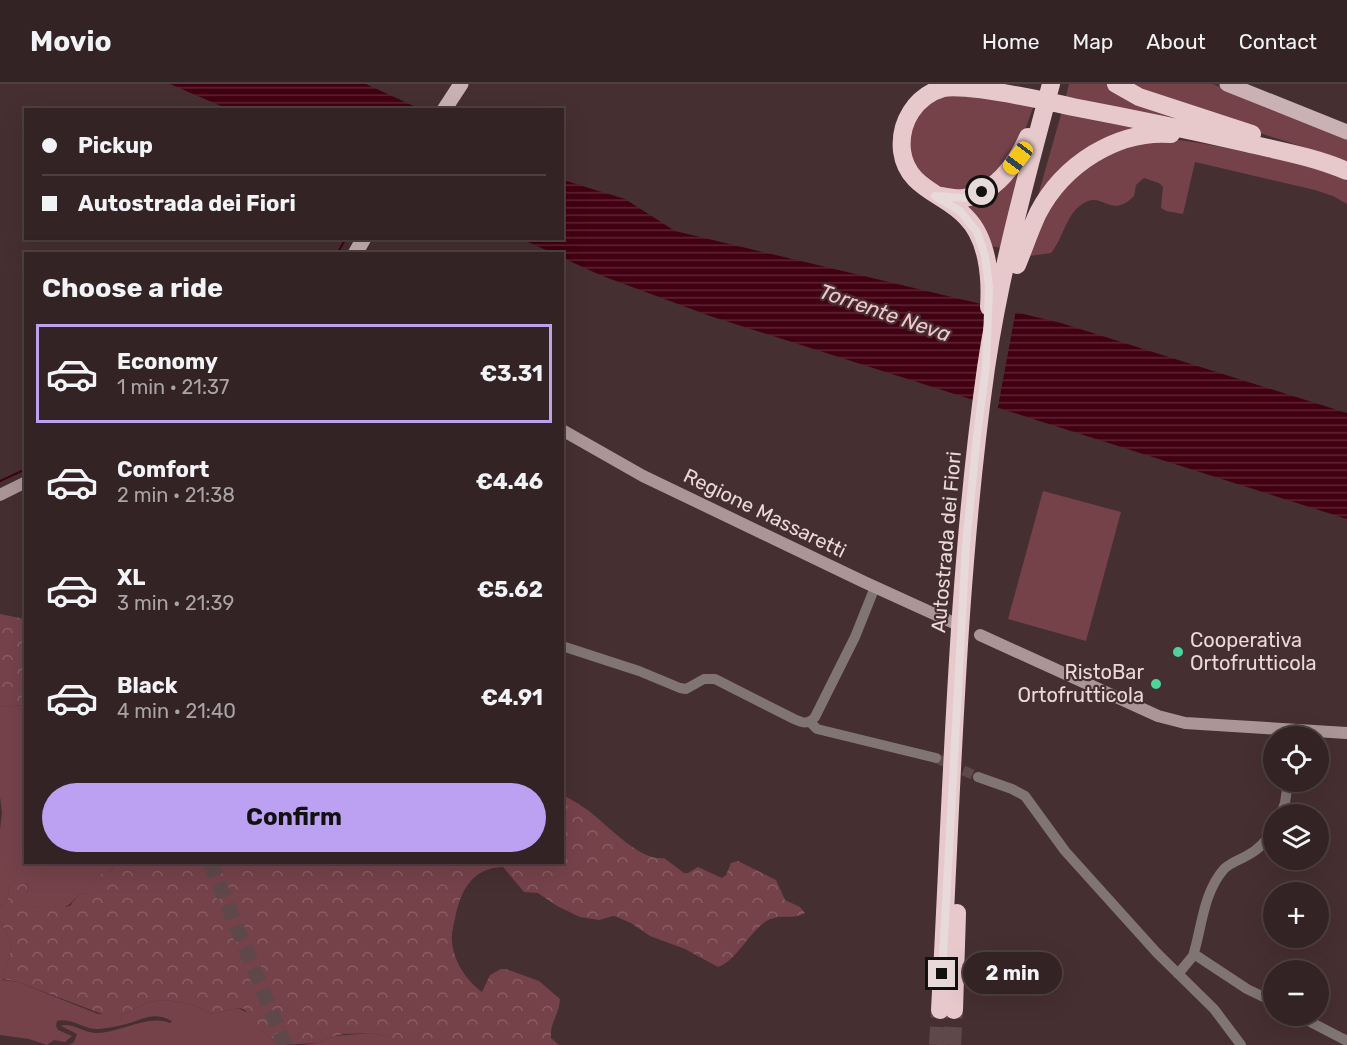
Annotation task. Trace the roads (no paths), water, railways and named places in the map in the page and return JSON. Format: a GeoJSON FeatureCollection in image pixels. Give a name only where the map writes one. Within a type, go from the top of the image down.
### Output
{"type":"FeatureCollection","features":[{"type":"Feature","properties":{"kind":"highway"},"geometry":{"type":"LineString","coordinates":[[935,196],[956,199],[971,197],[991,187],[999,180],[1018,158],[1044,113],[1050,84]]}},
{"type":"Feature","properties":{"kind":"highway","name":"Autostrada dei Fiori"},"geometry":{"type":"LineString","coordinates":[[947,1010],[958,892],[977,436],[986,366],[1012,264],[1044,113],[1062,84]]}},
{"type":"Feature","properties":{"kind":"highway"},"geometry":{"type":"LineString","coordinates":[[1116,84],[1139,97],[1265,139],[1288,153]]}},
{"type":"Feature","properties":{"kind":"highway"},"geometry":{"type":"LineString","coordinates":[[986,366],[989,286],[985,256],[977,232],[960,211],[923,188],[911,176],[903,160],[901,141],[905,124],[913,108],[927,96],[941,89],[967,87],[1212,135],[1288,153],[1347,171]]}},
{"type":"Feature","properties":{"kind":"highway"},"geometry":{"type":"LineString","coordinates":[[1012,264],[1042,206],[1069,173],[1088,158],[1109,146],[1136,137],[1158,134],[1212,135]]}},
{"type":"Feature","properties":{"kind":"highway","name":"Autostrada dei Fiori"},"geometry":{"type":"LineString","coordinates":[[972,546],[1012,264]]}},
{"type":"Feature","properties":{"kind":"main road"},"geometry":{"type":"LineString","coordinates":[[1227,84],[1347,132]]}},
{"type":"Feature","properties":{"kind":"main road"},"geometry":{"type":"LineString","coordinates":[[445,108],[458,88]]}},
{"type":"Feature","properties":{"kind":"street","name":"Regione Massaretti"},"geometry":{"type":"LineString","coordinates":[[564,431],[643,476],[954,623]]}},
{"type":"Feature","properties":{"kind":"street"},"geometry":{"type":"LineString","coordinates":[[0,495],[24,483]]}},
{"type":"Feature","properties":{"kind":"street"},"geometry":{"type":"LineString","coordinates":[[564,647],[639,671],[680,688],[686,689],[704,679],[715,679],[794,719],[804,723],[810,722],[815,717],[855,637],[875,587]]}},
{"type":"Feature","properties":{"kind":"street"},"geometry":{"type":"LineString","coordinates":[[980,635],[1158,716],[1185,723],[1263,731]]}},
{"type":"Feature","properties":{"kind":"street"},"geometry":{"type":"LineString","coordinates":[[810,722],[817,729],[936,758]]}},
{"type":"Feature","properties":{"kind":"street"},"geometry":{"type":"LineString","coordinates":[[1329,733],[1347,733]]}},
{"type":"Feature","properties":{"kind":"street"},"geometry":{"type":"LineString","coordinates":[[978,777],[1025,796],[1065,851],[1178,974],[1214,1009],[1241,1045]]}},
{"type":"Feature","properties":{"kind":"street"},"geometry":{"type":"LineString","coordinates":[[1178,974],[1193,956],[1208,897],[1217,880],[1225,868],[1263,844]]}},
{"type":"Feature","properties":{"kind":"street"},"geometry":{"type":"LineString","coordinates":[[1193,956],[1197,956],[1263,996]]}},
{"type":"Feature","properties":{"kind":"street"},"geometry":{"type":"LineString","coordinates":[[1318,1026],[1347,1041]]}},
{"type":"Feature","properties":{"kind":"water"},"geometry":{"type":"Polygon","coordinates":[[[170,84],[366,84],[418,108],[226,108],[170,84]]]}},
{"type":"Feature","properties":{"kind":"water","name":"Torrente Neva"},"geometry":{"type":"Polygon","coordinates":[[[564,180],[625,199],[675,231],[1061,323],[1347,413],[1347,519],[710,316],[600,275],[564,258],[564,252],[551,252],[523,240],[564,240],[564,180]]]}},
{"type":"Feature","properties":{"kind":"waterway"},"geometry":{"type":"LineString","coordinates":[[338,252],[345,240]]}},
{"type":"Feature","properties":{"kind":"waterway"},"geometry":{"type":"LineString","coordinates":[[0,481],[24,470]]}},
{"type":"Feature","properties":{"kind":"tunnel"},"geometry":{"type":"LineString","coordinates":[[936,758],[978,777]]}},
{"type":"Feature","properties":{"kind":"tunnel"},"geometry":{"type":"LineString","coordinates":[[211,864],[285,1045]]}},
{"type":"Feature","properties":{"kind":"tunnel"},"geometry":{"type":"LineString","coordinates":[[938,1045],[940,1010]]}},
{"type":"Feature","properties":{"kind":"tunnel"},"geometry":{"type":"LineString","coordinates":[[952,1045],[954,1010]]}},
{"type":"Feature","properties":{"kind":"place","name":"Cooperativa Ortofrutticola"},"geometry":{"type":"Point","coordinates":[1178,652]}},
{"type":"Feature","properties":{"kind":"place","name":"RistoBar Ortofrutticola"},"geometry":{"type":"Point","coordinates":[1156,684]}}]}
